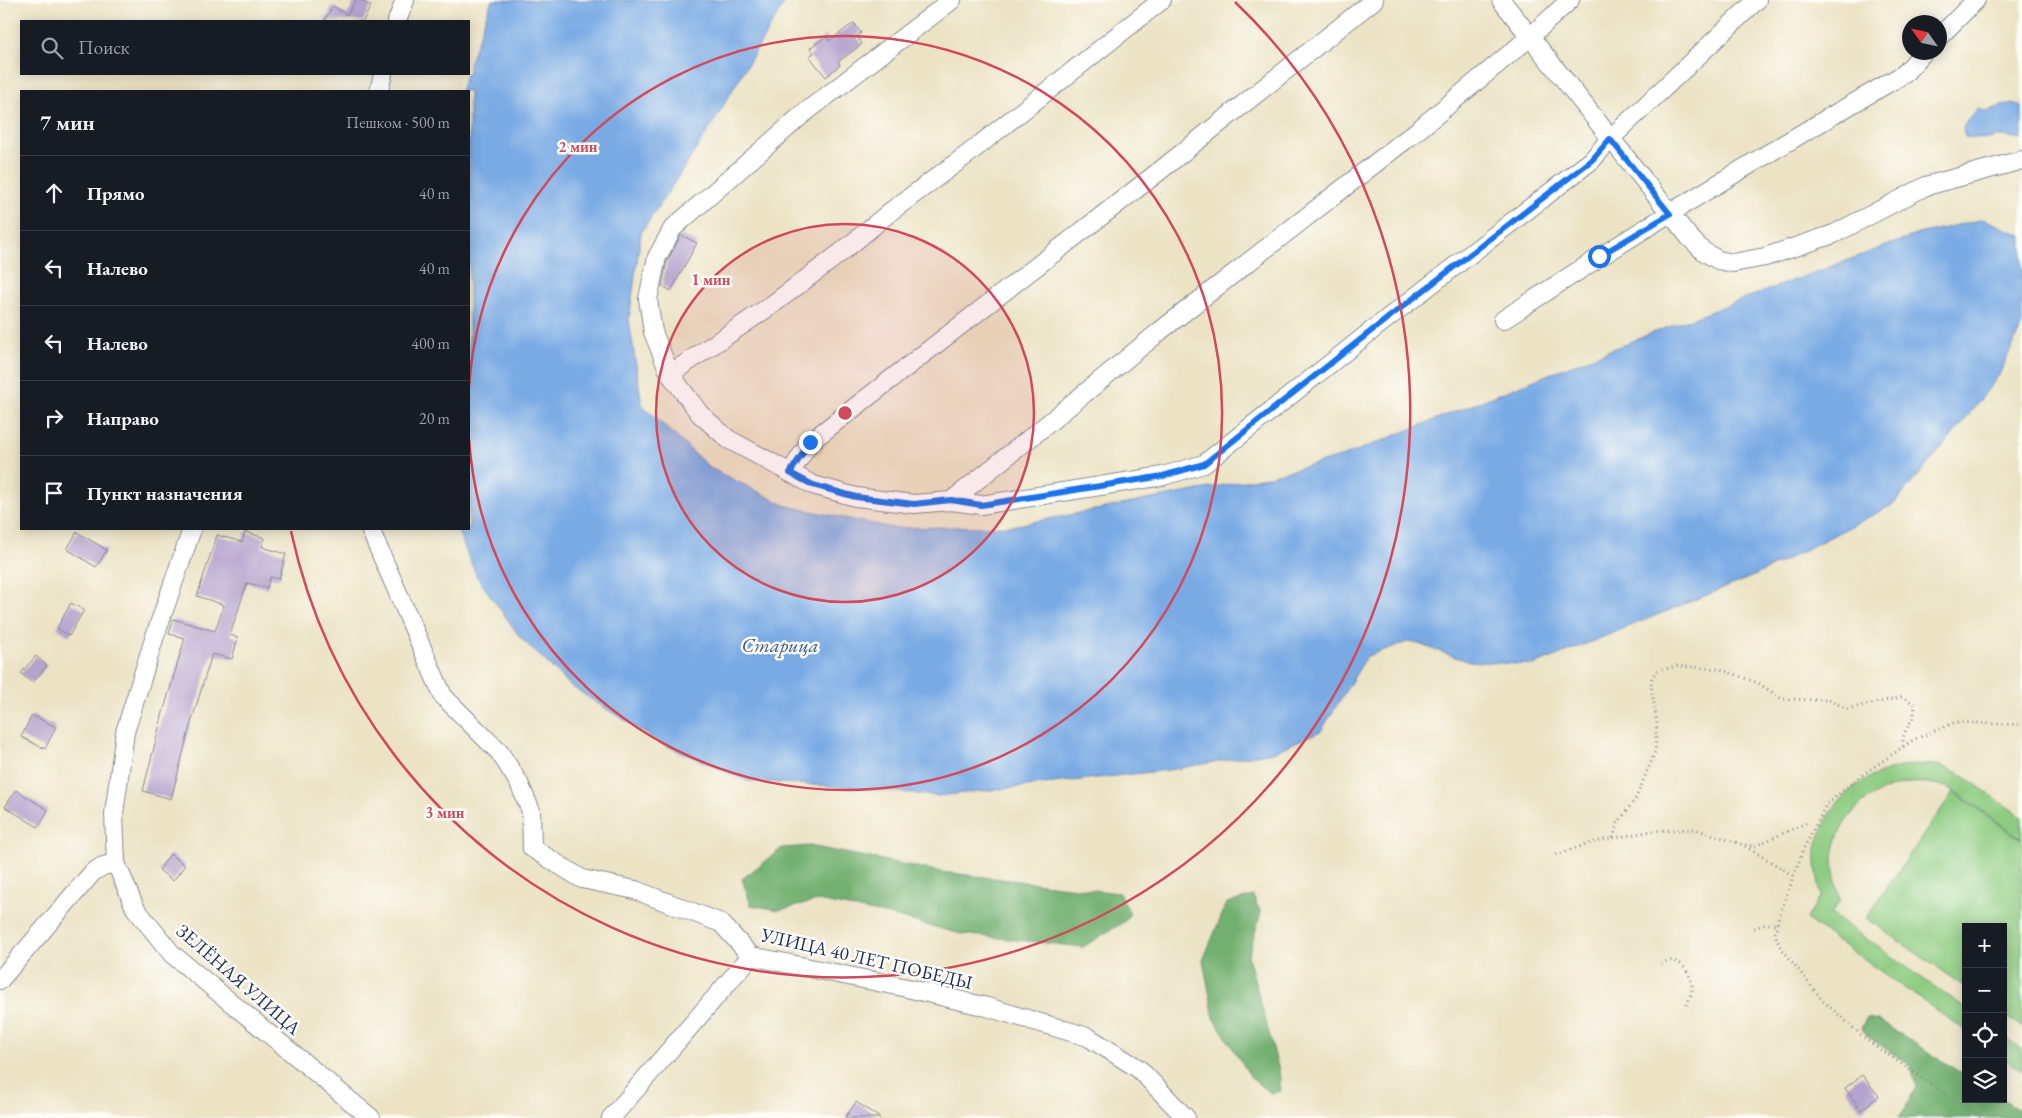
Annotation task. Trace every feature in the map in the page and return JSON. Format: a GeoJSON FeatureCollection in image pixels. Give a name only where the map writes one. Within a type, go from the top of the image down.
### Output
{"type":"FeatureCollection","features":[{"type":"Feature","properties":{"kind":"street"},"geometry":{"type":"LineString","coordinates":[[952,0],[803,114],[673,228],[657,257],[648,299],[653,332],[670,374],[700,414],[728,439],[790,473],[813,485],[856,497],[914,504],[951,500],[981,505],[1163,476],[1204,464],[1375,328],[1592,160],[1610,139],[1757,0]]}},
{"type":"Feature","properties":{"kind":"street"},"geometry":{"type":"LineString","coordinates":[[670,374],[773,304],[843,252],[890,212],[968,154],[1162,0]]}},
{"type":"Feature","properties":{"kind":"street"},"geometry":{"type":"LineString","coordinates":[[790,473],[810,442],[1149,179],[1374,0]]}},
{"type":"Feature","properties":{"kind":"street"},"geometry":{"type":"LineString","coordinates":[[1502,0],[1689,237],[1703,251],[1718,260],[1733,263],[1765,257],[1834,234],[1926,186],[2022,160]]}},
{"type":"Feature","properties":{"kind":"street"},"geometry":{"type":"LineString","coordinates":[[951,500],[1182,313],[1418,130],[1530,37],[1570,0]]}},
{"type":"Feature","properties":{"kind":"street"},"geometry":{"type":"LineString","coordinates":[[1947,29],[1976,0]]}},
{"type":"Feature","properties":{"kind":"street"},"geometry":{"type":"LineString","coordinates":[[1504,320],[1599,256],[1670,214],[1744,166],[1904,74],[1917,60]]}},
{"type":"Feature","properties":{"kind":"street"},"geometry":{"type":"LineString","coordinates":[[379,90],[383,75]]}},
{"type":"Feature","properties":{"kind":"street","name":"ЗЕЛЁНАЯ УЛИЦА"},"geometry":{"type":"LineString","coordinates":[[192,530],[155,636],[125,732],[114,814],[116,863],[135,908],[172,954],[371,1118]]}},
{"type":"Feature","properties":{"kind":"street","name":"УЛИЦА 40 ЛЕТ ПОБЕДЫ"},"geometry":{"type":"LineString","coordinates":[[370,530],[443,696],[500,753],[520,783],[531,811],[532,848],[582,879],[636,890],[721,923],[751,956],[907,988],[987,1007],[1088,1037],[1139,1069],[1186,1118]]}},
{"type":"Feature","properties":{"kind":"street"},"geometry":{"type":"LineString","coordinates":[[0,980],[93,872],[103,866],[116,863]]}},
{"type":"Feature","properties":{"kind":"street"},"geometry":{"type":"LineString","coordinates":[[611,1118],[751,956]]}},
{"type":"Feature","properties":{"kind":"path"},"geometry":{"type":"LineString","coordinates":[[1613,838],[1618,823],[1636,798],[1655,752],[1657,723],[1650,685],[1652,676],[1657,671],[1677,666],[1720,669],[1758,683],[1782,699],[1830,700],[1847,709],[1902,697],[1914,704],[1915,710],[1915,716],[1902,736],[1904,746]]}},
{"type":"Feature","properties":{"kind":"path"},"geometry":{"type":"LineString","coordinates":[[1980,1118],[1867,1040],[1823,1000],[1779,945],[1774,933],[1804,848],[1826,805],[1858,778],[1913,740],[1956,722],[2022,725]]}},
{"type":"Feature","properties":{"kind":"path"},"geometry":{"type":"LineString","coordinates":[[1744,845],[1755,846],[1806,823]]}},
{"type":"Feature","properties":{"kind":"path"},"geometry":{"type":"LineString","coordinates":[[1556,856],[1593,842],[1652,831],[1695,828],[1744,845],[1794,876]]}},
{"type":"Feature","properties":{"kind":"path"},"geometry":{"type":"LineString","coordinates":[[1754,928],[1766,924],[1777,924]]}},
{"type":"Feature","properties":{"kind":"path"},"geometry":{"type":"LineString","coordinates":[[1661,964],[1667,960],[1673,960],[1684,967],[1691,977],[1692,991],[1686,1008]]}},
{"type":"Feature","properties":{"kind":"green space"},"geometry":{"type":"Polygon","coordinates":[[[1910,765],[1942,766],[1959,773],[2022,817],[2022,839],[1951,789],[1933,784],[1914,783],[1896,786],[1878,793],[1863,803],[1849,817],[1840,833],[1834,851],[1833,863],[1840,900],[1831,914],[1962,1006],[1962,1028],[1806,919],[1821,896],[1816,868],[1817,846],[1826,821],[1834,808],[1844,796],[1867,779],[1895,768],[1910,765]]]}},
{"type":"Feature","properties":{"kind":"green space"},"geometry":{"type":"Polygon","coordinates":[[[1953,792],[2022,840],[2022,1027],[2007,1017],[2007,923],[1962,923],[1962,985],[1866,918],[1953,792]]]}},
{"type":"Feature","properties":{"kind":"green space"},"geometry":{"type":"Polygon","coordinates":[[[810,846],[942,872],[1119,893],[1130,913],[1125,921],[1083,947],[961,934],[889,915],[818,901],[779,910],[751,905],[742,879],[782,848],[810,846]]]}},
{"type":"Feature","properties":{"kind":"green space"},"geometry":{"type":"Polygon","coordinates":[[[1253,896],[1261,913],[1248,956],[1279,1070],[1281,1091],[1270,1093],[1252,1079],[1214,1018],[1203,960],[1227,903],[1253,896]]]}},
{"type":"Feature","properties":{"kind":"green space"},"geometry":{"type":"Polygon","coordinates":[[[1866,1018],[1878,1020],[1962,1073],[1962,1103],[2007,1103],[2022,1112],[2022,1118],[1898,1118],[1916,1087],[1911,1066],[1870,1038],[1861,1028],[1866,1018]]]}},
{"type":"Feature","properties":{"kind":"green space"},"geometry":{"type":"Polygon","coordinates":[[[2007,1039],[2022,1049],[2022,1071],[2007,1061],[2007,1039]]]}},
{"type":"Feature","properties":{"kind":"water","name":"Старица"},"geometry":{"type":"Polygon","coordinates":[[[492,0],[786,0],[710,128],[641,233],[629,320],[642,405],[710,468],[787,506],[893,528],[1012,526],[1266,477],[1341,457],[1650,334],[1918,234],[1984,219],[2022,236],[2022,325],[1999,375],[1961,425],[1894,504],[1756,575],[1534,665],[1467,661],[1410,641],[1367,656],[1321,731],[1273,752],[1168,770],[938,796],[845,787],[748,781],[662,744],[572,687],[520,637],[477,577],[457,530],[470,530],[470,90],[460,90],[466,75],[470,75],[470,61],[492,0]]]}},
{"type":"Feature","properties":{"kind":"water"},"geometry":{"type":"Polygon","coordinates":[[[2012,103],[2022,106],[2022,139],[2002,136],[1988,139],[1965,137],[1963,128],[1968,119],[1978,109],[1986,111],[2012,103]]]}},
{"type":"Feature","properties":{"kind":"building"},"geometry":{"type":"Polygon","coordinates":[[[356,0],[371,6],[364,20],[325,20],[333,6],[347,15],[356,0]]]}},
{"type":"Feature","properties":{"kind":"building"},"geometry":{"type":"Polygon","coordinates":[[[854,23],[861,33],[857,36],[862,44],[838,62],[840,65],[826,77],[809,56],[814,53],[810,48],[826,36],[829,41],[854,23]]]}},
{"type":"Feature","properties":{"kind":"building"},"geometry":{"type":"Polygon","coordinates":[[[681,235],[697,243],[671,291],[662,286],[667,261],[681,235]]]}},
{"type":"Feature","properties":{"kind":"building"},"geometry":{"type":"Polygon","coordinates":[[[77,532],[107,550],[96,567],[67,549],[77,532]]]}},
{"type":"Feature","properties":{"kind":"building"},"geometry":{"type":"Polygon","coordinates":[[[245,532],[265,538],[262,547],[286,554],[279,579],[270,577],[267,588],[247,583],[230,635],[238,638],[232,659],[212,654],[171,799],[143,791],[162,716],[185,638],[169,634],[173,619],[215,631],[224,605],[197,596],[217,535],[242,542],[245,532]]]}},
{"type":"Feature","properties":{"kind":"building"},"geometry":{"type":"Polygon","coordinates":[[[71,603],[84,610],[69,636],[57,628],[71,603]]]}},
{"type":"Feature","properties":{"kind":"building"},"geometry":{"type":"Polygon","coordinates":[[[36,656],[47,666],[32,683],[21,673],[36,656]]]}},
{"type":"Feature","properties":{"kind":"building"},"geometry":{"type":"Polygon","coordinates":[[[32,715],[56,727],[45,749],[21,737],[32,715]]]}},
{"type":"Feature","properties":{"kind":"building"},"geometry":{"type":"Polygon","coordinates":[[[16,790],[48,810],[38,827],[5,807],[16,790]]]}},
{"type":"Feature","properties":{"kind":"building"},"geometry":{"type":"Polygon","coordinates":[[[170,854],[185,865],[173,881],[159,870],[170,854]]]}},
{"type":"Feature","properties":{"kind":"building"},"geometry":{"type":"Polygon","coordinates":[[[1862,1075],[1879,1096],[1861,1110],[1845,1088],[1862,1075]]]}},
{"type":"Feature","properties":{"kind":"building"},"geometry":{"type":"Polygon","coordinates":[[[856,1102],[880,1118],[845,1118],[856,1102]]]}},
{"type":"Feature","properties":{"kind":"route"},"geometry":{"type":"LineString","coordinates":[[810,442],[790,473],[813,485],[856,497],[914,504],[951,500],[981,505],[1163,476],[1204,464],[1375,328],[1592,160],[1610,139],[1670,214],[1599,256]]}}]}
